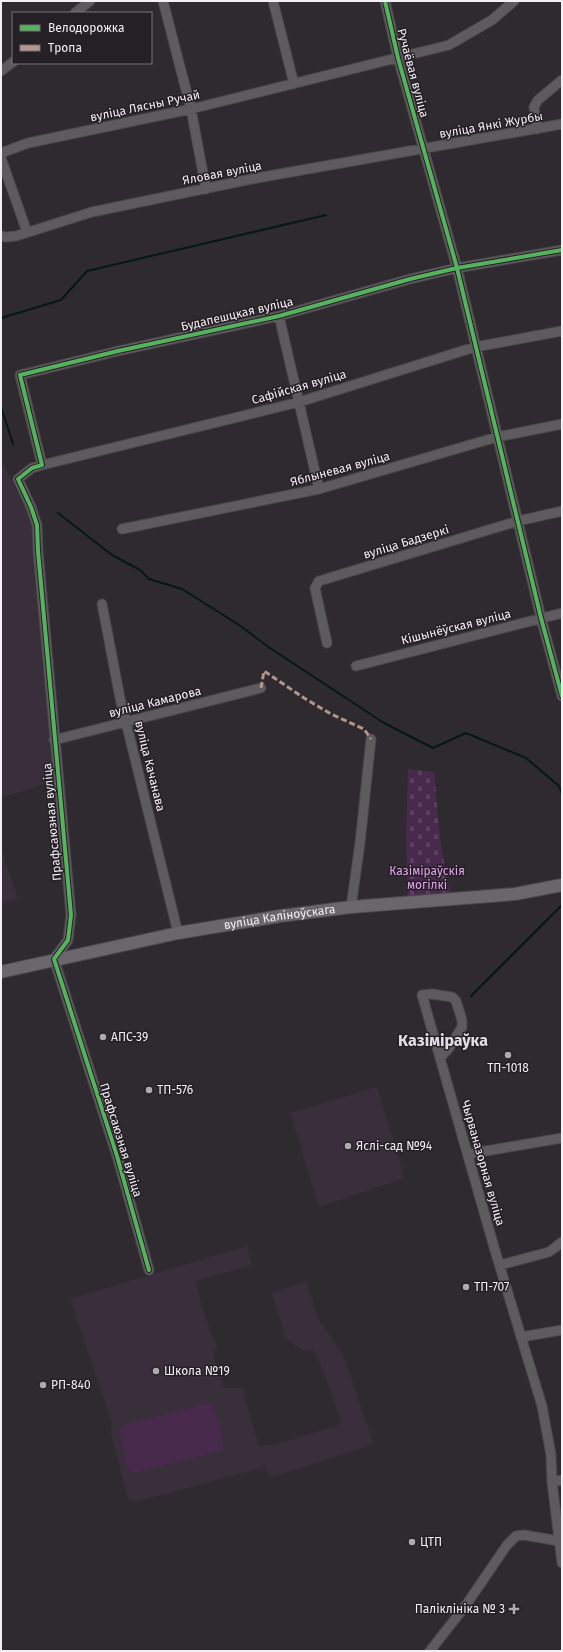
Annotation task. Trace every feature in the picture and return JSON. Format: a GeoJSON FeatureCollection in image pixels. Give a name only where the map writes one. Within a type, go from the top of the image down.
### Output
{"type":"FeatureCollection","features":[{"type":"Feature","properties":{"kind":"main road","name":"вуліца Каліноўскага"},"geometry":{"type":"LineString","coordinates":[[1,972],[54,959],[178,933],[280,916],[351,907],[516,894],[562,885]]}},
{"type":"Feature","properties":{"kind":"street"},"geometry":{"type":"LineString","coordinates":[[76,12],[90,1]]}},
{"type":"Feature","properties":{"kind":"street"},"geometry":{"type":"LineString","coordinates":[[163,1],[191,109],[206,189]]}},
{"type":"Feature","properties":{"kind":"street"},"geometry":{"type":"LineString","coordinates":[[273,1],[294,84]]}},
{"type":"Feature","properties":{"kind":"street","name":"Ручаёвая вуліца"},"geometry":{"type":"LineString","coordinates":[[385,1],[398,58],[457,268]]}},
{"type":"Feature","properties":{"kind":"street","name":"вуліца Лясны Ручай"},"geometry":{"type":"LineString","coordinates":[[1,153],[28,143],[191,109],[449,45],[492,20],[514,1]]}},
{"type":"Feature","properties":{"kind":"street"},"geometry":{"type":"LineString","coordinates":[[1,71],[12,63]]}},
{"type":"Feature","properties":{"kind":"street"},"geometry":{"type":"LineString","coordinates":[[537,129],[534,107],[538,100],[562,80]]}},
{"type":"Feature","properties":{"kind":"street","name":"вуліца Янкі Журбы"},"geometry":{"type":"LineString","coordinates":[[424,149],[562,124]]}},
{"type":"Feature","properties":{"kind":"street","name":"Яловая вуліца"},"geometry":{"type":"LineString","coordinates":[[1,236],[16,236],[92,212],[257,178],[424,149]]}},
{"type":"Feature","properties":{"kind":"street"},"geometry":{"type":"LineString","coordinates":[[1,158],[27,232]]}},
{"type":"Feature","properties":{"kind":"street","name":"Будапешцкая вуліца"},"geometry":{"type":"LineString","coordinates":[[42,465],[20,374],[279,316],[410,279],[457,268],[562,250]]}},
{"type":"Feature","properties":{"kind":"street"},"geometry":{"type":"LineString","coordinates":[[457,268],[541,618],[562,696]]}},
{"type":"Feature","properties":{"kind":"street"},"geometry":{"type":"LineString","coordinates":[[279,316],[319,489]]}},
{"type":"Feature","properties":{"kind":"street","name":"Сафійская вуліца"},"geometry":{"type":"LineString","coordinates":[[42,465],[299,402],[475,347],[562,331]]}},
{"type":"Feature","properties":{"kind":"street","name":"Яблыневая вуліца"},"geometry":{"type":"LineString","coordinates":[[122,529],[319,489],[497,437],[562,424]]}},
{"type":"Feature","properties":{"kind":"street","name":"Прафсаюзная вуліца"},"geometry":{"type":"LineString","coordinates":[[42,465],[32,468],[18,479],[31,507],[37,525],[54,740],[71,915],[68,940],[54,959],[117,1156],[149,1270]]}},
{"type":"Feature","properties":{"kind":"street","name":"вуліца Бадзеркі"},"geometry":{"type":"LineString","coordinates":[[328,643],[315,588],[318,581],[518,521],[562,511]]}},
{"type":"Feature","properties":{"kind":"street","name":"вуліца Качанава"},"geometry":{"type":"LineString","coordinates":[[102,604],[120,698],[178,933]]}},
{"type":"Feature","properties":{"kind":"street","name":"Кішынёўская вуліца"},"geometry":{"type":"LineString","coordinates":[[356,666],[562,613]]}},
{"type":"Feature","properties":{"kind":"street","name":"вуліца Камарова"},"geometry":{"type":"LineString","coordinates":[[54,740],[261,688]]}},
{"type":"Feature","properties":{"kind":"street"},"geometry":{"type":"LineString","coordinates":[[351,907],[360,843],[371,739]]}},
{"type":"Feature","properties":{"kind":"street","name":"Чырваназорная вуліца"},"geometry":{"type":"LineString","coordinates":[[440,1058],[449,1048],[462,1027],[462,1020],[456,1001],[452,997],[432,994],[422,995],[440,1058],[521,1337],[542,1406],[550,1455],[562,1564]]}},
{"type":"Feature","properties":{"kind":"street"},"geometry":{"type":"LineString","coordinates":[[468,1154],[562,1138]]}},
{"type":"Feature","properties":{"kind":"street"},"geometry":{"type":"LineString","coordinates":[[500,1265],[549,1252],[562,1242]]}},
{"type":"Feature","properties":{"kind":"street"},"geometry":{"type":"LineString","coordinates":[[521,1337],[562,1330]]}},
{"type":"Feature","properties":{"kind":"street"},"geometry":{"type":"LineString","coordinates":[[552,1482],[562,1480]]}},
{"type":"Feature","properties":{"kind":"street"},"geometry":{"type":"LineString","coordinates":[[430,1651],[466,1605],[507,1545],[516,1536],[524,1535],[559,1541]]}},
{"type":"Feature","properties":{"kind":"shaded area"},"geometry":{"type":"Polygon","coordinates":[[[1,459],[38,531],[57,780],[1,798],[1,459]]]}},
{"type":"Feature","properties":{"kind":"shaded area"},"geometry":{"type":"Polygon","coordinates":[[[1,848],[18,899],[1,904],[1,848]]]}},
{"type":"Feature","properties":{"kind":"shaded area","name":"Яслі-сад №94"},"geometry":{"type":"Polygon","coordinates":[[[377,1087],[405,1178],[319,1207],[290,1113],[377,1087]]]}},
{"type":"Feature","properties":{"kind":"shaded area","name":"Школа №19"},"geometry":{"type":"Polygon","coordinates":[[[247,1246],[252,1265],[195,1281],[206,1319],[217,1347],[213,1355],[224,1388],[242,1388],[259,1446],[273,1445],[342,1424],[314,1350],[303,1351],[286,1339],[272,1293],[306,1281],[319,1320],[343,1354],[374,1444],[270,1478],[264,1464],[262,1468],[135,1502],[128,1499],[111,1433],[112,1423],[70,1299],[247,1246]]]}},
{"type":"Feature","properties":{"kind":"green space","name":"Казіміраўскія могілкі"},"geometry":{"type":"Polygon","coordinates":[[[408,769],[434,772],[441,847],[451,898],[408,901],[406,835],[408,769]]]}},
{"type":"Feature","properties":{"kind":"green space"},"geometry":{"type":"Polygon","coordinates":[[[212,1403],[219,1425],[224,1450],[133,1473],[127,1467],[119,1430],[125,1425],[212,1403]]]}},
{"type":"Feature","properties":{"kind":"waterway"},"geometry":{"type":"LineString","coordinates":[[1,318],[61,300],[87,271],[326,215]]}},
{"type":"Feature","properties":{"kind":"waterway"},"geometry":{"type":"LineString","coordinates":[[1,407],[13,444]]}},
{"type":"Feature","properties":{"kind":"waterway"},"geometry":{"type":"LineString","coordinates":[[58,513],[112,555],[140,570],[149,579],[182,589],[239,625],[270,648],[384,723],[433,748],[466,733],[526,758],[559,786],[562,794]]}},
{"type":"Feature","properties":{"kind":"waterway"},"geometry":{"type":"LineString","coordinates":[[471,996],[562,905]]}},
{"type":"Feature","properties":{"kind":"marked path"},"geometry":{"type":"LineString","coordinates":[[261,688],[264,671],[331,714],[364,729],[371,739]]}},
{"type":"Feature","properties":{"kind":"cycle path"},"geometry":{"type":"LineString","coordinates":[[385,1],[398,58],[457,268],[541,618],[562,696]]}},
{"type":"Feature","properties":{"kind":"cycle path"},"geometry":{"type":"LineString","coordinates":[[149,1270],[117,1156],[54,959],[68,940],[71,915],[38,551],[37,525],[31,507],[18,479],[32,468],[42,465],[20,375],[118,351],[279,316],[410,279],[457,268],[562,250]]}},
{"type":"Feature","properties":{"kind":"place","name":"АПС-39"},"geometry":{"type":"Point","coordinates":[103,1037]}},
{"type":"Feature","properties":{"kind":"place","name":"ТП-1018"},"geometry":{"type":"Point","coordinates":[508,1055]}},
{"type":"Feature","properties":{"kind":"place","name":"ТП-576"},"geometry":{"type":"Point","coordinates":[149,1090]}},
{"type":"Feature","properties":{"kind":"place","name":"Яслі-сад №94"},"geometry":{"type":"Point","coordinates":[348,1146]}},
{"type":"Feature","properties":{"kind":"place","name":"ТП-707"},"geometry":{"type":"Point","coordinates":[466,1287]}},
{"type":"Feature","properties":{"kind":"place","name":"Школа №19"},"geometry":{"type":"Point","coordinates":[156,1371]}},
{"type":"Feature","properties":{"kind":"place","name":"РП-840"},"geometry":{"type":"Point","coordinates":[43,1385]}},
{"type":"Feature","properties":{"kind":"place","name":"ЦТП"},"geometry":{"type":"Point","coordinates":[412,1542]}},
{"type":"Feature","properties":{"kind":"place","name":"Паліклініка № 3"},"geometry":{"type":"Point","coordinates":[514,1609]}},
{"type":"Feature","properties":{"kind":"district","name":"Казіміраўка"},"geometry":{"type":"Point","coordinates":[443,1040]}}]}
